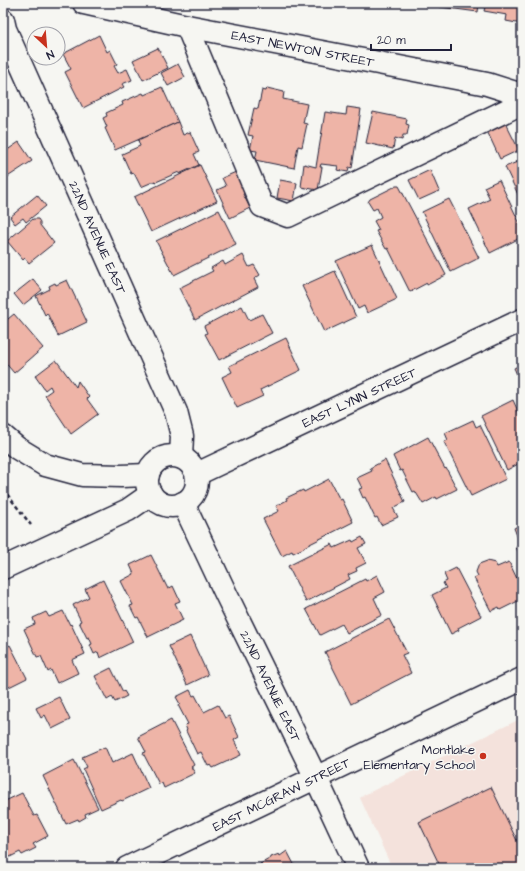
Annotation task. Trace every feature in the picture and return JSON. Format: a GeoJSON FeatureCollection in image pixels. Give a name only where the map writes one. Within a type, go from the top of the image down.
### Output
{"type":"FeatureCollection","features":[{"type":"Feature","properties":{"kind":"street","name":"EAST NEWTON STREET"},"geometry":{"type":"LineString","coordinates":[[84,3],[187,26],[486,84],[522,95]]}},
{"type":"Feature","properties":{"kind":"street","name":"22ND AVENUE EAST"},"geometry":{"type":"LineString","coordinates":[[3,20],[5,29],[176,412],[182,436],[181,457]]}},
{"type":"Feature","properties":{"kind":"street"},"geometry":{"type":"LineString","coordinates":[[187,26],[262,206],[288,216],[522,103]]}},
{"type":"Feature","properties":{"kind":"street","name":"EAST LYNN STREET"},"geometry":{"type":"LineString","coordinates":[[196,474],[522,320]]}},
{"type":"Feature","properties":{"kind":"street"},"geometry":{"type":"LineString","coordinates":[[3,436],[17,448],[45,465],[82,475],[121,476],[150,484]]}},
{"type":"Feature","properties":{"kind":"street"},"geometry":{"type":"LineString","coordinates":[[168,456],[181,457],[193,467],[196,474],[196,490],[191,497],[183,503],[168,506],[153,498],[150,484],[151,466],[157,460],[168,456]]}},
{"type":"Feature","properties":{"kind":"street"},"geometry":{"type":"LineString","coordinates":[[3,568],[128,510],[150,484]]}},
{"type":"Feature","properties":{"kind":"street","name":"22ND AVENUE EAST"},"geometry":{"type":"LineString","coordinates":[[183,503],[358,868]]}},
{"type":"Feature","properties":{"kind":"street","name":"EAST MCGRAW STREET"},"geometry":{"type":"LineString","coordinates":[[127,868],[522,679]]}},
{"type":"Feature","properties":{"kind":"path"},"geometry":{"type":"LineString","coordinates":[[3,489],[31,525]]}},
{"type":"Feature","properties":{"kind":"shaded area","name":"Montlake Elementary School"},"geometry":{"type":"Polygon","coordinates":[[[522,718],[522,868],[392,868],[360,798],[522,718]]]}},
{"type":"Feature","properties":{"kind":"building"},"geometry":{"type":"Polygon","coordinates":[[[441,3],[479,3],[478,12],[440,7],[441,3]]]}},
{"type":"Feature","properties":{"kind":"building"},"geometry":{"type":"Polygon","coordinates":[[[486,3],[522,3],[522,24],[506,21],[507,15],[484,11],[486,3]]]}},
{"type":"Feature","properties":{"kind":"building"},"geometry":{"type":"Polygon","coordinates":[[[99,35],[107,52],[110,50],[117,64],[114,66],[118,73],[127,69],[132,80],[122,84],[124,87],[83,108],[65,72],[71,69],[66,60],[66,52],[99,35]]]}},
{"type":"Feature","properties":{"kind":"building"},"geometry":{"type":"Polygon","coordinates":[[[158,48],[168,68],[143,80],[133,60],[158,48]]]}},
{"type":"Feature","properties":{"kind":"building"},"geometry":{"type":"Polygon","coordinates":[[[178,64],[185,77],[168,86],[161,73],[178,64]]]}},
{"type":"Feature","properties":{"kind":"building"},"geometry":{"type":"Polygon","coordinates":[[[162,87],[178,122],[115,150],[105,128],[107,127],[103,118],[107,116],[106,113],[123,105],[122,102],[162,87]]]}},
{"type":"Feature","properties":{"kind":"building"},"geometry":{"type":"Polygon","coordinates":[[[267,88],[284,92],[283,99],[307,104],[303,123],[307,124],[302,147],[298,146],[294,168],[255,160],[257,151],[250,150],[253,136],[248,135],[254,108],[258,109],[262,90],[266,91],[267,88]]]}},
{"type":"Feature","properties":{"kind":"building"},"geometry":{"type":"Polygon","coordinates":[[[347,107],[361,109],[352,168],[349,167],[348,172],[337,170],[338,166],[321,164],[320,167],[322,167],[318,190],[301,187],[304,164],[316,167],[325,112],[346,115],[347,107]]]}},
{"type":"Feature","properties":{"kind":"building"},"geometry":{"type":"Polygon","coordinates":[[[373,112],[407,119],[406,124],[409,125],[407,135],[403,135],[402,140],[395,138],[393,149],[366,143],[373,112]]]}},
{"type":"Feature","properties":{"kind":"building"},"geometry":{"type":"Polygon","coordinates":[[[178,122],[183,135],[190,132],[199,152],[194,154],[199,165],[179,174],[179,172],[141,187],[134,173],[131,174],[122,154],[140,146],[138,140],[178,122]]]}},
{"type":"Feature","properties":{"kind":"building"},"geometry":{"type":"Polygon","coordinates":[[[505,122],[519,150],[500,159],[487,131],[505,122]]]}},
{"type":"Feature","properties":{"kind":"building"},"geometry":{"type":"Polygon","coordinates":[[[19,142],[32,161],[6,178],[3,174],[3,153],[19,142]]]}},
{"type":"Feature","properties":{"kind":"building"},"geometry":{"type":"Polygon","coordinates":[[[522,160],[522,203],[505,167],[522,160]]]}},
{"type":"Feature","properties":{"kind":"building"},"geometry":{"type":"Polygon","coordinates":[[[200,165],[217,201],[151,232],[134,197],[200,165]]]}},
{"type":"Feature","properties":{"kind":"building"},"geometry":{"type":"Polygon","coordinates":[[[430,170],[439,191],[419,200],[409,180],[430,170]]]}},
{"type":"Feature","properties":{"kind":"building"},"geometry":{"type":"Polygon","coordinates":[[[236,172],[245,193],[243,194],[250,208],[230,218],[217,190],[226,186],[222,178],[236,172]]]}},
{"type":"Feature","properties":{"kind":"building"},"geometry":{"type":"Polygon","coordinates":[[[280,180],[297,183],[294,201],[277,198],[280,180]]]}},
{"type":"Feature","properties":{"kind":"building"},"geometry":{"type":"Polygon","coordinates":[[[499,180],[522,228],[522,237],[490,253],[469,209],[490,199],[484,187],[499,180]]]}},
{"type":"Feature","properties":{"kind":"building"},"geometry":{"type":"Polygon","coordinates":[[[396,186],[399,186],[446,275],[410,292],[388,248],[386,249],[376,231],[379,230],[374,221],[381,217],[377,208],[373,210],[368,202],[370,199],[396,186]]]}},
{"type":"Feature","properties":{"kind":"building"},"geometry":{"type":"Polygon","coordinates":[[[37,195],[46,206],[26,222],[23,218],[15,224],[10,217],[37,195]]]}},
{"type":"Feature","properties":{"kind":"building"},"geometry":{"type":"Polygon","coordinates":[[[449,199],[479,258],[451,272],[422,212],[449,199]]]}},
{"type":"Feature","properties":{"kind":"building"},"geometry":{"type":"Polygon","coordinates":[[[219,210],[236,244],[174,275],[156,241],[219,210]]]}},
{"type":"Feature","properties":{"kind":"building"},"geometry":{"type":"Polygon","coordinates":[[[33,219],[38,219],[40,225],[54,243],[29,263],[25,258],[23,260],[7,241],[33,219]]]}},
{"type":"Feature","properties":{"kind":"building"},"geometry":{"type":"Polygon","coordinates":[[[372,245],[397,299],[367,313],[364,306],[358,309],[336,261],[372,245]]]}},
{"type":"Feature","properties":{"kind":"building"},"geometry":{"type":"Polygon","coordinates":[[[243,255],[249,267],[254,265],[260,275],[254,279],[258,287],[195,320],[179,288],[213,271],[211,268],[223,261],[225,265],[243,255]]]}},
{"type":"Feature","properties":{"kind":"building"},"geometry":{"type":"Polygon","coordinates":[[[335,271],[356,317],[324,332],[302,286],[335,271]]]}},
{"type":"Feature","properties":{"kind":"building"},"geometry":{"type":"Polygon","coordinates":[[[33,279],[42,290],[23,305],[14,294],[33,279]]]}},
{"type":"Feature","properties":{"kind":"building"},"geometry":{"type":"Polygon","coordinates":[[[67,280],[87,322],[58,336],[47,313],[45,315],[36,296],[50,289],[49,286],[55,283],[56,285],[67,280]]]}},
{"type":"Feature","properties":{"kind":"building"},"geometry":{"type":"Polygon","coordinates":[[[242,306],[249,320],[262,314],[272,333],[219,360],[205,334],[207,333],[204,326],[242,306]]]}},
{"type":"Feature","properties":{"kind":"building"},"geometry":{"type":"Polygon","coordinates":[[[14,314],[43,348],[14,373],[3,360],[3,323],[14,314]]]}},
{"type":"Feature","properties":{"kind":"building"},"geometry":{"type":"Polygon","coordinates":[[[286,338],[301,370],[260,390],[263,396],[237,408],[222,377],[232,372],[229,366],[286,338]]]}},
{"type":"Feature","properties":{"kind":"building"},"geometry":{"type":"Polygon","coordinates":[[[56,360],[76,387],[78,381],[89,397],[87,399],[98,414],[71,434],[45,395],[52,390],[50,386],[45,390],[35,376],[56,360]]]}},
{"type":"Feature","properties":{"kind":"building"},"geometry":{"type":"Polygon","coordinates":[[[522,364],[522,385],[514,368],[522,364]]]}},
{"type":"Feature","properties":{"kind":"building"},"geometry":{"type":"Polygon","coordinates":[[[513,400],[522,420],[522,466],[520,463],[507,470],[481,416],[513,400]]]}},
{"type":"Feature","properties":{"kind":"building"},"geometry":{"type":"Polygon","coordinates":[[[473,420],[476,427],[480,425],[506,479],[471,496],[444,442],[448,440],[445,433],[473,420]]]}},
{"type":"Feature","properties":{"kind":"building"},"geometry":{"type":"Polygon","coordinates":[[[428,437],[457,489],[423,504],[415,491],[413,492],[393,456],[428,437]]]}},
{"type":"Feature","properties":{"kind":"building"},"geometry":{"type":"Polygon","coordinates":[[[385,460],[405,502],[393,508],[398,517],[381,525],[377,517],[375,518],[365,497],[363,498],[359,489],[362,488],[357,478],[372,471],[370,468],[385,460]]]}},
{"type":"Feature","properties":{"kind":"building"},"geometry":{"type":"Polygon","coordinates":[[[329,479],[340,500],[342,499],[353,522],[304,548],[293,553],[292,551],[282,556],[263,519],[279,511],[276,506],[287,500],[286,498],[303,490],[304,492],[329,479]]]}},
{"type":"Feature","properties":{"kind":"building"},"geometry":{"type":"Polygon","coordinates":[[[522,524],[522,559],[516,547],[520,545],[514,528],[522,524]]]}},
{"type":"Feature","properties":{"kind":"building"},"geometry":{"type":"Polygon","coordinates":[[[362,537],[366,544],[358,548],[366,563],[356,568],[357,571],[348,575],[350,579],[306,602],[288,566],[332,544],[334,548],[352,540],[353,542],[362,537]]]}},
{"type":"Feature","properties":{"kind":"building"},"geometry":{"type":"Polygon","coordinates":[[[151,555],[168,589],[173,586],[180,601],[175,603],[183,620],[148,637],[138,617],[136,618],[130,606],[133,605],[121,581],[134,574],[130,565],[151,555]]]}},
{"type":"Feature","properties":{"kind":"building"},"geometry":{"type":"Polygon","coordinates":[[[487,561],[495,563],[497,567],[509,562],[522,589],[522,599],[500,610],[499,607],[491,611],[474,578],[478,576],[476,572],[479,564],[487,561]]]}},
{"type":"Feature","properties":{"kind":"building"},"geometry":{"type":"Polygon","coordinates":[[[456,568],[481,616],[458,628],[459,630],[451,634],[432,595],[446,588],[443,583],[447,581],[444,574],[456,568]]]}},
{"type":"Feature","properties":{"kind":"building"},"geometry":{"type":"Polygon","coordinates":[[[377,575],[385,592],[374,598],[382,615],[347,633],[342,624],[320,635],[306,609],[365,579],[366,581],[377,575]]]}},
{"type":"Feature","properties":{"kind":"building"},"geometry":{"type":"Polygon","coordinates":[[[103,580],[133,642],[100,658],[98,652],[94,654],[90,645],[92,644],[89,637],[87,638],[79,622],[81,621],[73,605],[89,597],[85,589],[103,580]]]}},
{"type":"Feature","properties":{"kind":"building"},"geometry":{"type":"Polygon","coordinates":[[[63,611],[70,625],[71,624],[85,654],[72,660],[78,673],[57,683],[51,670],[48,672],[41,656],[37,657],[24,629],[35,624],[33,618],[46,612],[49,617],[63,611]]]}},
{"type":"Feature","properties":{"kind":"building"},"geometry":{"type":"Polygon","coordinates":[[[389,619],[407,653],[402,655],[411,673],[351,704],[325,652],[389,619]]]}},
{"type":"Feature","properties":{"kind":"building"},"geometry":{"type":"Polygon","coordinates":[[[190,636],[208,675],[187,685],[169,646],[190,636]]]}},
{"type":"Feature","properties":{"kind":"building"},"geometry":{"type":"Polygon","coordinates":[[[10,645],[27,678],[3,690],[3,649],[10,645]]]}},
{"type":"Feature","properties":{"kind":"building"},"geometry":{"type":"Polygon","coordinates":[[[111,668],[123,692],[124,691],[127,696],[115,702],[112,697],[107,700],[95,676],[111,668]]]}},
{"type":"Feature","properties":{"kind":"building"},"geometry":{"type":"Polygon","coordinates":[[[190,690],[193,696],[195,695],[204,712],[218,705],[225,718],[229,716],[239,737],[234,740],[241,755],[213,768],[211,765],[208,766],[201,752],[197,754],[186,731],[185,725],[188,724],[178,705],[180,704],[176,697],[190,690]]]}},
{"type":"Feature","properties":{"kind":"building"},"geometry":{"type":"Polygon","coordinates":[[[59,697],[70,720],[52,729],[45,715],[41,718],[36,708],[59,697]]]}},
{"type":"Feature","properties":{"kind":"building"},"geometry":{"type":"Polygon","coordinates":[[[171,720],[194,765],[191,767],[195,773],[164,788],[162,783],[159,784],[143,753],[146,752],[138,737],[171,720]]]}},
{"type":"Feature","properties":{"kind":"building"},"geometry":{"type":"Polygon","coordinates":[[[105,747],[112,763],[133,753],[149,788],[101,809],[83,769],[87,767],[82,757],[105,747]]]}},
{"type":"Feature","properties":{"kind":"building"},"geometry":{"type":"Polygon","coordinates":[[[74,760],[98,808],[85,814],[86,817],[79,821],[78,819],[66,824],[43,776],[74,760]]]}},
{"type":"Feature","properties":{"kind":"building"},"geometry":{"type":"Polygon","coordinates":[[[491,787],[522,851],[522,868],[441,868],[419,822],[491,787]]]}},
{"type":"Feature","properties":{"kind":"building"},"geometry":{"type":"Polygon","coordinates":[[[22,793],[34,816],[37,815],[48,836],[33,844],[36,848],[22,855],[20,852],[6,859],[3,852],[3,802],[22,793]]]}},
{"type":"Feature","properties":{"kind":"building"},"geometry":{"type":"Polygon","coordinates":[[[287,851],[296,868],[254,868],[261,865],[260,864],[271,857],[279,854],[280,856],[287,851]]]}},
{"type":"Feature","properties":{"kind":"place","name":"Montlake Elementary School"},"geometry":{"type":"Point","coordinates":[483,756]}}]}
